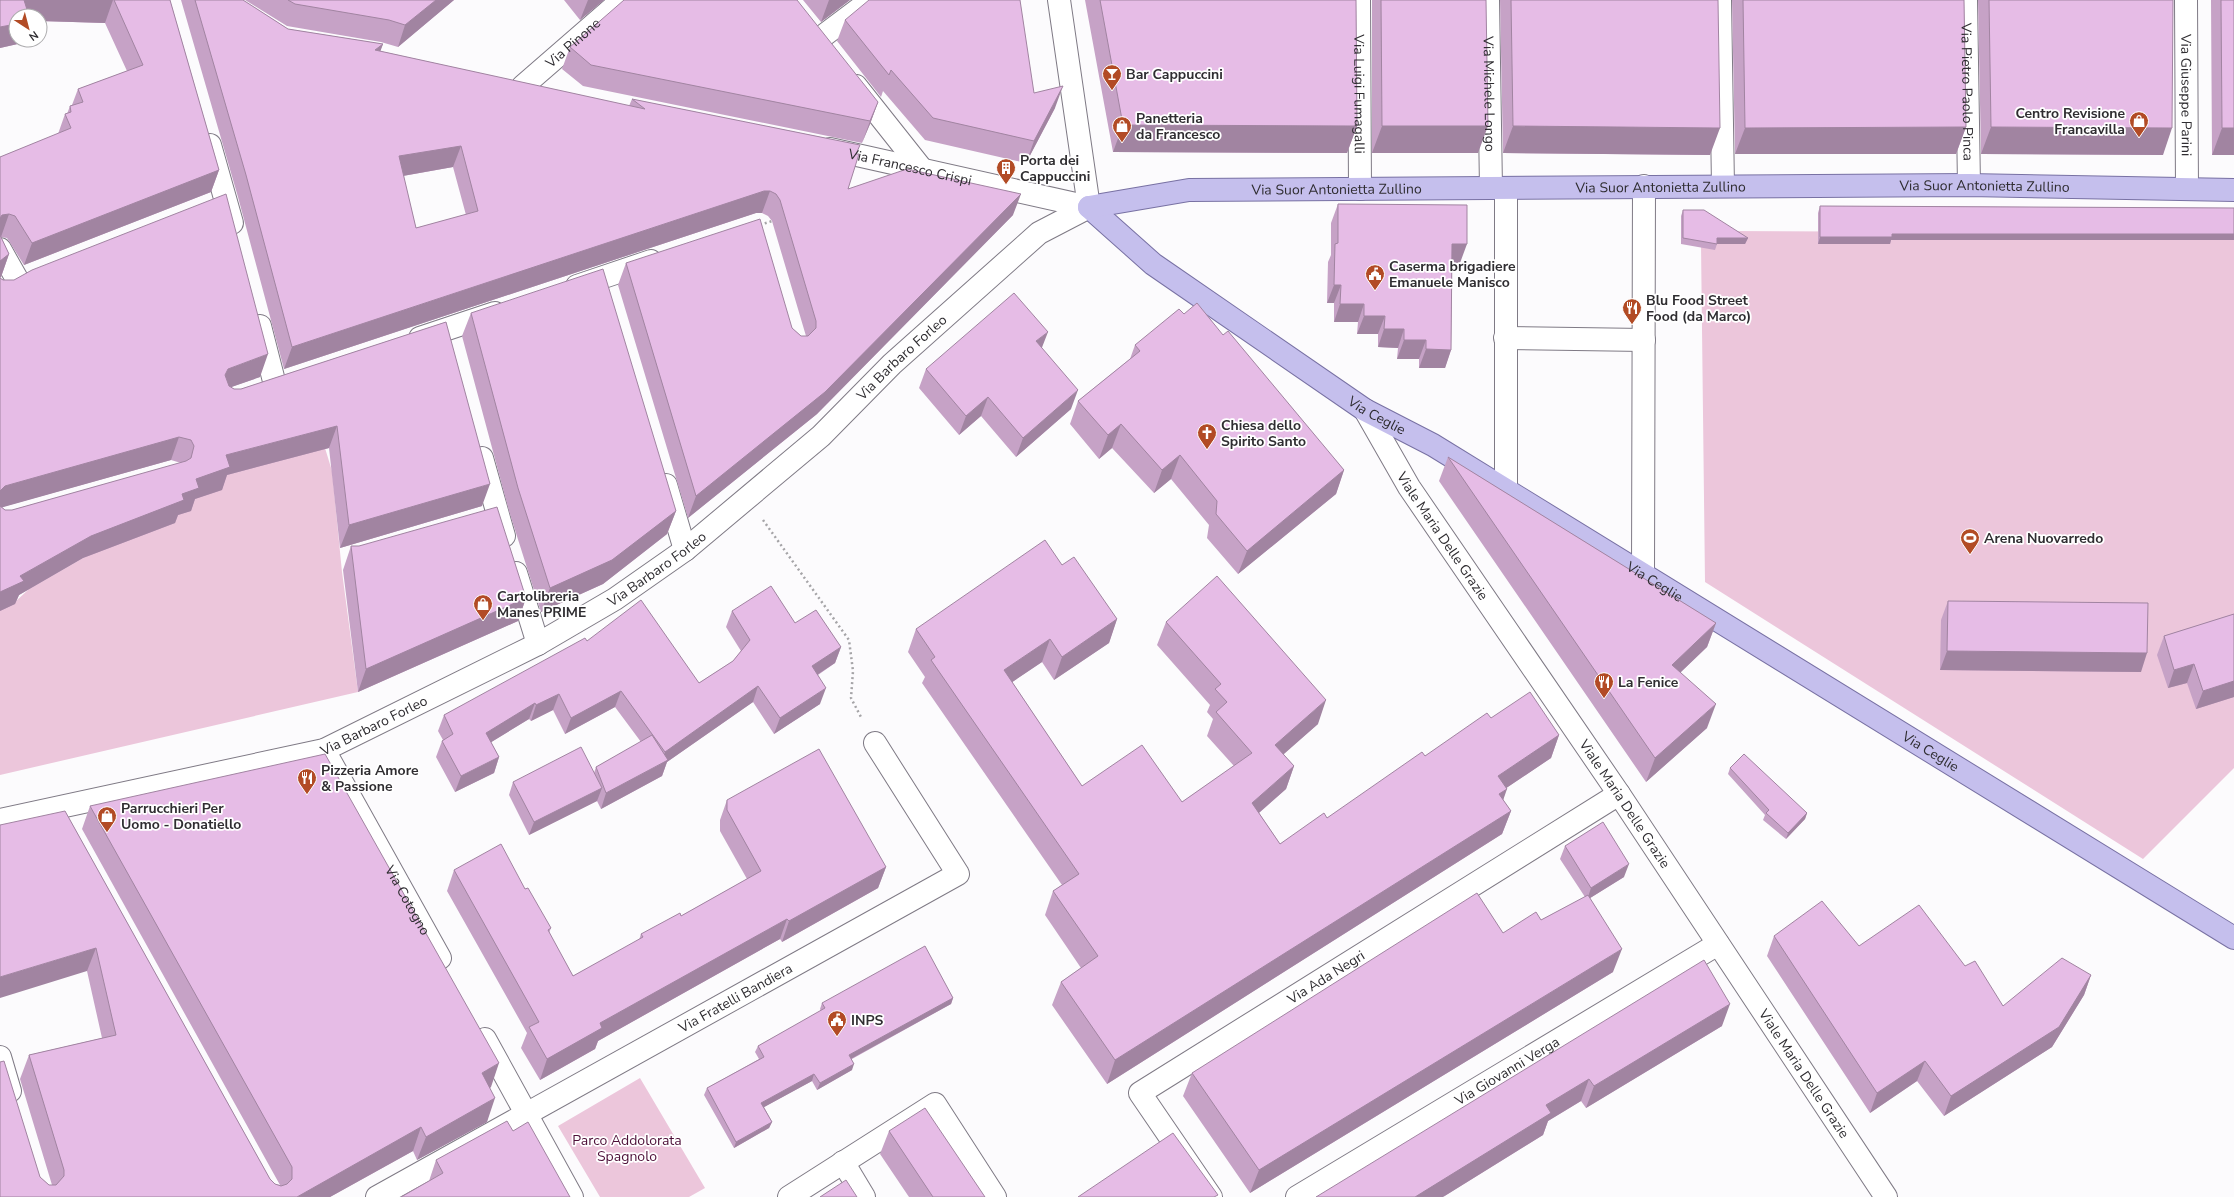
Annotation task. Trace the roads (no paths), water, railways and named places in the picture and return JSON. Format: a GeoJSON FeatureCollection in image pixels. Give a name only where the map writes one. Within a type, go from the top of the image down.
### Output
{"type":"FeatureCollection","features":[{"type":"Feature","properties":{"kind":"main road","name":"Via Suor Antonietta Zullino"},"geometry":{"type":"LineString","coordinates":[[1089,207],[1189,190],[1969,185],[2234,190]]}},
{"type":"Feature","properties":{"kind":"main road","name":"Via Ceglie"},"geometry":{"type":"LineString","coordinates":[[1089,207],[1153,264],[1365,410],[1434,445],[1506,492],[1643,574],[2234,938]]}},
{"type":"Feature","properties":{"kind":"street","name":"Via Pinone"},"geometry":{"type":"LineString","coordinates":[[523,86],[622,0]]}},
{"type":"Feature","properties":{"kind":"street"},"geometry":{"type":"LineString","coordinates":[[871,0],[812,30],[921,168]]}},
{"type":"Feature","properties":{"kind":"street"},"geometry":{"type":"LineString","coordinates":[[1059,0],[1089,207]]}},
{"type":"Feature","properties":{"kind":"street","name":"Via Luigi Fumagalli"},"geometry":{"type":"LineString","coordinates":[[1359,0],[1360,189]]}},
{"type":"Feature","properties":{"kind":"street","name":"Via Michele Longo"},"geometry":{"type":"LineString","coordinates":[[1488,0],[1505,338],[1506,492]]}},
{"type":"Feature","properties":{"kind":"street"},"geometry":{"type":"LineString","coordinates":[[1720,0],[1723,186]]}},
{"type":"Feature","properties":{"kind":"street","name":"Via Pietro Paolo Pinca"},"geometry":{"type":"LineString","coordinates":[[1966,0],[1969,185]]}},
{"type":"Feature","properties":{"kind":"street","name":"Via Giuseppe Parini"},"geometry":{"type":"LineString","coordinates":[[2186,0],[2187,189]]}},
{"type":"Feature","properties":{"kind":"street"},"geometry":{"type":"LineString","coordinates":[[500,81],[547,91]]}},
{"type":"Feature","properties":{"kind":"street"},"geometry":{"type":"LineString","coordinates":[[204,126],[238,246]]}},
{"type":"Feature","properties":{"kind":"street","name":"Via Francesco Crispi"},"geometry":{"type":"LineString","coordinates":[[812,145],[921,168],[1089,207]]}},
{"type":"Feature","properties":{"kind":"street"},"geometry":{"type":"LineString","coordinates":[[1643,574],[1644,186]]}},
{"type":"Feature","properties":{"kind":"street"},"geometry":{"type":"LineString","coordinates":[[204,209],[226,200]]}},
{"type":"Feature","properties":{"kind":"street","name":"Via Barbaro Forleo"},"geometry":{"type":"LineString","coordinates":[[0,820],[324,750],[538,644],[615,599],[685,550],[748,499],[821,436],[892,364],[1039,233],[1089,207]]}},
{"type":"Feature","properties":{"kind":"street"},"geometry":{"type":"LineString","coordinates":[[0,249],[9,287],[40,272]]}},
{"type":"Feature","properties":{"kind":"street"},"geometry":{"type":"LineString","coordinates":[[558,292],[670,255]]}},
{"type":"Feature","properties":{"kind":"street"},"geometry":{"type":"LineString","coordinates":[[603,277],[610,300]]}},
{"type":"Feature","properties":{"kind":"street"},"geometry":{"type":"LineString","coordinates":[[402,344],[514,307]]}},
{"type":"Feature","properties":{"kind":"street"},"geometry":{"type":"LineString","coordinates":[[255,308],[265,388],[298,378]]}},
{"type":"Feature","properties":{"kind":"street"},"geometry":{"type":"LineString","coordinates":[[447,329],[453,351]]}},
{"type":"Feature","properties":{"kind":"street"},"geometry":{"type":"LineString","coordinates":[[1505,338],[1644,340]]}},
{"type":"Feature","properties":{"kind":"street","name":"Viale Maria Delle Grazie"},"geometry":{"type":"LineString","coordinates":[[1365,410],[1409,487],[1619,794],[1886,1197]]}},
{"type":"Feature","properties":{"kind":"street"},"geometry":{"type":"LineString","coordinates":[[477,441],[490,517],[538,644]]}},
{"type":"Feature","properties":{"kind":"street"},"geometry":{"type":"LineString","coordinates":[[660,467],[685,550]]}},
{"type":"Feature","properties":{"kind":"street","name":"Via Fratelli Bandiera"},"geometry":{"type":"LineString","coordinates":[[377,1197],[958,874],[875,743]]}},
{"type":"Feature","properties":{"kind":"street","name":"Via Cotogno"},"geometry":{"type":"LineString","coordinates":[[324,750],[448,974]]}},
{"type":"Feature","properties":{"kind":"street","name":"Via Ada Negri"},"geometry":{"type":"LineString","coordinates":[[1212,1197],[1140,1093],[1619,794]]}},
{"type":"Feature","properties":{"kind":"street"},"geometry":{"type":"LineString","coordinates":[[55,807],[66,828]]}},
{"type":"Feature","properties":{"kind":"street","name":"Via Giovanni Verga"},"geometry":{"type":"LineString","coordinates":[[1297,1197],[1718,944]]}},
{"type":"Feature","properties":{"kind":"street"},"geometry":{"type":"LineString","coordinates":[[476,1023],[572,1197]]}},
{"type":"Feature","properties":{"kind":"street"},"geometry":{"type":"LineString","coordinates":[[0,1057],[16,1109]]}},
{"type":"Feature","properties":{"kind":"street"},"geometry":{"type":"LineString","coordinates":[[789,1197],[935,1104],[995,1197]]}},
{"type":"Feature","properties":{"kind":"street"},"geometry":{"type":"LineString","coordinates":[[843,1162],[864,1197]]}},
{"type":"Feature","properties":{"kind":"place","name":"Bar Cappuccini"},"geometry":{"type":"Point","coordinates":[1112,91]}},
{"type":"Feature","properties":{"kind":"place","name":"Centro Revisione Francavilla"},"geometry":{"type":"Point","coordinates":[2139,138]}},
{"type":"Feature","properties":{"kind":"place","name":"Panetteria da Francesco"},"geometry":{"type":"Point","coordinates":[1122,143]}},
{"type":"Feature","properties":{"kind":"place","name":"Porta dei Cappuccini"},"geometry":{"type":"Point","coordinates":[1006,185]}},
{"type":"Feature","properties":{"kind":"place","name":"Caserma brigadiere Emanuele Manisco"},"geometry":{"type":"Point","coordinates":[1375,291]}},
{"type":"Feature","properties":{"kind":"place","name":"Blu Food Street Food (da Marco)"},"geometry":{"type":"Point","coordinates":[1632,325]}},
{"type":"Feature","properties":{"kind":"place","name":"Chiesa dello Spirito Santo"},"geometry":{"type":"Point","coordinates":[1207,450]}},
{"type":"Feature","properties":{"kind":"place","name":"Arena Nuovarredo"},"geometry":{"type":"Point","coordinates":[1970,555]}},
{"type":"Feature","properties":{"kind":"place","name":"Cartolibreria Manes PRIME"},"geometry":{"type":"Point","coordinates":[483,621]}},
{"type":"Feature","properties":{"kind":"place","name":"La Fenice"},"geometry":{"type":"Point","coordinates":[1604,699]}},
{"type":"Feature","properties":{"kind":"place","name":"Pizzeria Amore & Passione"},"geometry":{"type":"Point","coordinates":[307,795]}},
{"type":"Feature","properties":{"kind":"place","name":"Parrucchieri Per Uomo - Donatiello"},"geometry":{"type":"Point","coordinates":[107,833]}},
{"type":"Feature","properties":{"kind":"place","name":"INPS"},"geometry":{"type":"Point","coordinates":[837,1037]}},
{"type":"Feature","properties":{"kind":"park label","name":"Parco Addolorata Spagnolo"},"geometry":{"type":"Point","coordinates":[627,1148]}}]}
